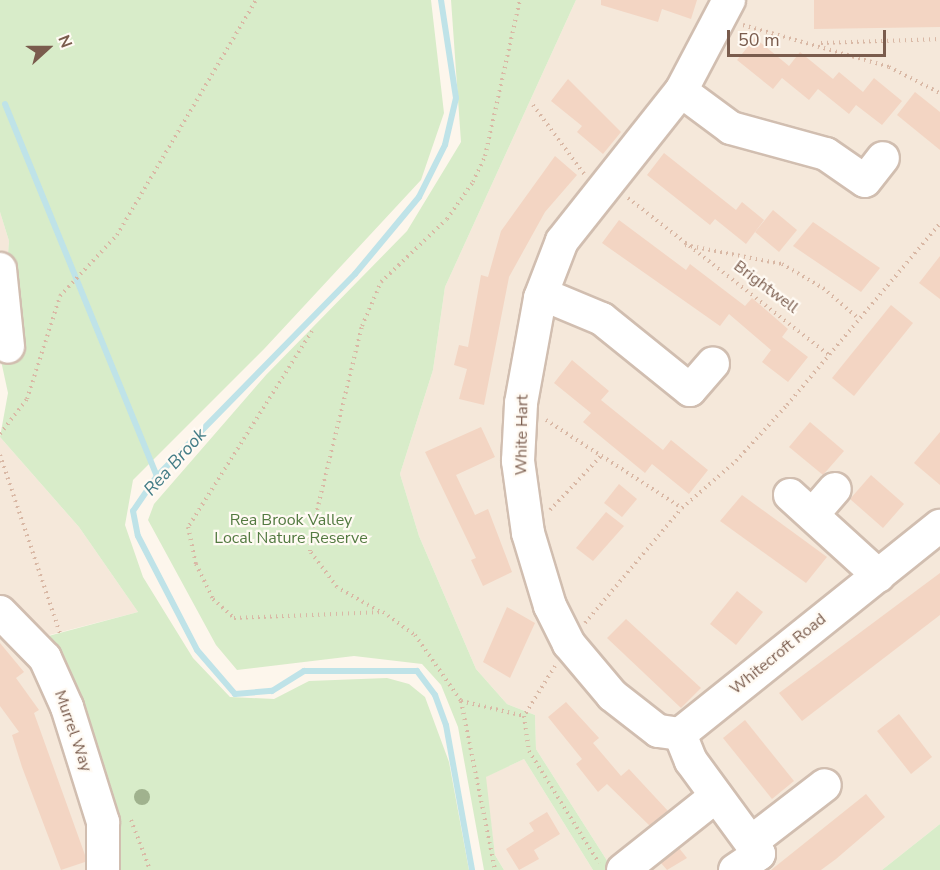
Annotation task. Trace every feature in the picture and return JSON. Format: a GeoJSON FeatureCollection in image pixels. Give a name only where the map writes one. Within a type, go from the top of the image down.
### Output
{"type":"FeatureCollection","features":[{"type":"Feature","properties":{"kind":"street","name":"White Hart"},"geometry":{"type":"LineString","coordinates":[[680,734],[658,731],[638,717],[569,644],[550,606],[528,533],[518,461],[521,403],[542,294],[562,241],[603,185],[681,91],[726,9]]}},
{"type":"Feature","properties":{"kind":"street"},"geometry":{"type":"LineString","coordinates":[[681,91],[732,128],[826,154],[865,181],[883,159]]}},
{"type":"Feature","properties":{"kind":"street"},"geometry":{"type":"LineString","coordinates":[[0,269],[8,347]]}},
{"type":"Feature","properties":{"kind":"street"},"geometry":{"type":"LineString","coordinates":[[542,294],[602,319],[690,390],[713,364]]}},
{"type":"Feature","properties":{"kind":"street"},"geometry":{"type":"LineString","coordinates":[[835,489],[802,505],[879,576]]}},
{"type":"Feature","properties":{"kind":"street","name":"Whitecroft Road"},"geometry":{"type":"LineString","coordinates":[[680,734],[940,525]]}},
{"type":"Feature","properties":{"kind":"street","name":"Murrel Way"},"geometry":{"type":"LineString","coordinates":[[0,612],[45,658],[67,707],[103,822],[103,870]]}},
{"type":"Feature","properties":{"kind":"street"},"geometry":{"type":"LineString","coordinates":[[680,734],[691,761],[716,796],[748,855],[825,785]]}},
{"type":"Feature","properties":{"kind":"street"},"geometry":{"type":"LineString","coordinates":[[623,870],[716,796]]}},
{"type":"Feature","properties":{"kind":"path"},"geometry":{"type":"LineString","coordinates":[[0,434],[27,399],[66,288],[89,270],[158,173],[256,0]]}},
{"type":"Feature","properties":{"kind":"path"},"geometry":{"type":"LineString","coordinates":[[495,870],[461,700],[415,635],[383,612],[337,587],[310,551],[310,539],[362,326],[381,282],[447,219],[473,182],[485,156],[520,0]]}},
{"type":"Feature","properties":{"kind":"path"},"geometry":{"type":"LineString","coordinates":[[726,9],[816,43],[889,67],[940,93]]}},
{"type":"Feature","properties":{"kind":"path"},"geometry":{"type":"LineString","coordinates":[[816,43],[940,39]]}},
{"type":"Feature","properties":{"kind":"path","name":"Brightwell"},"geometry":{"type":"LineString","coordinates":[[533,105],[561,148],[603,185],[787,317],[828,354]]}},
{"type":"Feature","properties":{"kind":"path"},"geometry":{"type":"LineString","coordinates":[[604,870],[529,751],[524,716],[569,644],[682,508],[736,461],[940,223]]}},
{"type":"Feature","properties":{"kind":"path","name":"Brightwell"},"geometry":{"type":"LineString","coordinates":[[684,245],[782,264],[859,318]]}},
{"type":"Feature","properties":{"kind":"path"},"geometry":{"type":"LineString","coordinates":[[312,331],[188,527],[196,564],[213,599],[234,618],[383,612]]}},
{"type":"Feature","properties":{"kind":"path"},"geometry":{"type":"LineString","coordinates":[[521,403],[682,508]]}},
{"type":"Feature","properties":{"kind":"path"},"geometry":{"type":"LineString","coordinates":[[528,533],[601,456]]}},
{"type":"Feature","properties":{"kind":"path"},"geometry":{"type":"LineString","coordinates":[[461,700],[524,716]]}},
{"type":"Feature","properties":{"kind":"shaded area"},"geometry":{"type":"Polygon","coordinates":[[[576,0],[940,0],[940,824],[882,870],[613,870],[536,749],[535,715],[507,704],[476,669],[419,536],[400,474],[433,370],[445,287],[576,0]]]}},
{"type":"Feature","properties":{"kind":"shaded area"},"geometry":{"type":"Polygon","coordinates":[[[0,212],[9,241],[0,356],[0,212]]]}},
{"type":"Feature","properties":{"kind":"shaded area"},"geometry":{"type":"Polygon","coordinates":[[[0,437],[79,527],[138,612],[42,637],[114,870],[0,870],[0,437]]]}},
{"type":"Feature","properties":{"kind":"shaded area"},"geometry":{"type":"Polygon","coordinates":[[[524,759],[593,870],[504,870],[495,855],[485,777],[524,759]]]}},
{"type":"Feature","properties":{"kind":"green space"},"geometry":{"type":"Polygon","coordinates":[[[0,0],[431,0],[444,113],[421,180],[265,348],[133,480],[125,525],[143,577],[193,658],[230,697],[274,699],[309,681],[387,678],[409,684],[425,697],[449,762],[469,870],[114,870],[41,638],[138,612],[79,527],[0,437],[8,393],[0,356],[9,241],[0,212],[0,0]]]}},
{"type":"Feature","properties":{"kind":"green space","name":"Rea Brook Valley Local Nature Reserve"},"geometry":{"type":"Polygon","coordinates":[[[451,0],[576,0],[445,287],[433,370],[400,474],[419,536],[476,669],[507,704],[535,715],[536,749],[613,870],[593,870],[524,759],[486,777],[495,855],[504,870],[484,870],[458,727],[441,685],[422,664],[354,656],[237,670],[216,645],[148,520],[154,504],[266,375],[407,231],[461,142],[451,0]]]}},
{"type":"Feature","properties":{"kind":"green space"},"geometry":{"type":"Polygon","coordinates":[[[940,824],[940,870],[882,870],[940,824]]]}},
{"type":"Feature","properties":{"kind":"building"},"geometry":{"type":"Polygon","coordinates":[[[601,0],[697,0],[691,19],[662,9],[658,22],[601,5],[601,0]]]}},
{"type":"Feature","properties":{"kind":"building"},"geometry":{"type":"Polygon","coordinates":[[[814,0],[940,0],[940,27],[814,29],[814,0]]]}},
{"type":"Feature","properties":{"kind":"building"},"geometry":{"type":"Polygon","coordinates":[[[755,38],[789,66],[800,52],[833,79],[839,72],[863,92],[874,78],[902,101],[882,125],[856,105],[849,114],[818,89],[809,100],[782,78],[773,89],[737,60],[755,38]]]}},
{"type":"Feature","properties":{"kind":"building"},"geometry":{"type":"Polygon","coordinates":[[[568,79],[621,132],[603,154],[577,132],[582,126],[551,101],[568,79]]]}},
{"type":"Feature","properties":{"kind":"building"},"geometry":{"type":"Polygon","coordinates":[[[915,92],[940,112],[940,150],[897,115],[915,92]]]}},
{"type":"Feature","properties":{"kind":"building"},"geometry":{"type":"Polygon","coordinates":[[[664,153],[736,210],[742,202],[764,220],[746,244],[715,219],[710,225],[647,175],[664,153]]]}},
{"type":"Feature","properties":{"kind":"building"},"geometry":{"type":"Polygon","coordinates":[[[555,156],[577,175],[545,212],[509,277],[484,405],[459,399],[467,369],[454,365],[459,345],[468,347],[481,275],[488,277],[501,231],[555,156]]]}},
{"type":"Feature","properties":{"kind":"building"},"geometry":{"type":"Polygon","coordinates":[[[773,210],[797,230],[779,252],[755,232],[773,210]]]}},
{"type":"Feature","properties":{"kind":"building"},"geometry":{"type":"Polygon","coordinates":[[[619,220],[686,270],[690,264],[745,306],[752,298],[788,329],[782,337],[808,357],[788,382],[762,362],[771,350],[729,314],[720,326],[602,243],[619,220]]]}},
{"type":"Feature","properties":{"kind":"building"},"geometry":{"type":"Polygon","coordinates":[[[813,222],[880,268],[861,292],[793,246],[813,222]]]}},
{"type":"Feature","properties":{"kind":"building"},"geometry":{"type":"Polygon","coordinates":[[[940,256],[940,299],[919,283],[940,256]]]}},
{"type":"Feature","properties":{"kind":"building"},"geometry":{"type":"Polygon","coordinates":[[[891,305],[913,323],[854,396],[832,378],[891,305]]]}},
{"type":"Feature","properties":{"kind":"building"},"geometry":{"type":"Polygon","coordinates":[[[572,360],[609,391],[601,400],[663,450],[671,440],[708,470],[689,494],[652,464],[645,473],[583,422],[591,413],[554,383],[572,360]]]}},
{"type":"Feature","properties":{"kind":"building"},"geometry":{"type":"Polygon","coordinates":[[[810,422],[844,451],[823,475],[789,447],[810,422]]]}},
{"type":"Feature","properties":{"kind":"building"},"geometry":{"type":"Polygon","coordinates":[[[481,427],[495,457],[456,475],[475,515],[488,509],[512,572],[483,586],[471,560],[476,558],[425,452],[481,427]]]}},
{"type":"Feature","properties":{"kind":"building"},"geometry":{"type":"Polygon","coordinates":[[[940,432],[940,485],[914,463],[940,432]]]}},
{"type":"Feature","properties":{"kind":"building"},"geometry":{"type":"Polygon","coordinates":[[[871,475],[904,504],[883,528],[850,499],[871,475]]]}},
{"type":"Feature","properties":{"kind":"building"},"geometry":{"type":"Polygon","coordinates":[[[619,484],[637,499],[622,517],[604,503],[619,484]]]}},
{"type":"Feature","properties":{"kind":"building"},"geometry":{"type":"Polygon","coordinates":[[[742,495],[827,557],[806,583],[720,521],[742,495]]]}},
{"type":"Feature","properties":{"kind":"building"},"geometry":{"type":"Polygon","coordinates":[[[606,512],[624,526],[593,561],[576,548],[606,512]]]}},
{"type":"Feature","properties":{"kind":"building"},"geometry":{"type":"Polygon","coordinates":[[[940,573],[940,615],[802,721],[779,693],[940,573]]]}},
{"type":"Feature","properties":{"kind":"building"},"geometry":{"type":"Polygon","coordinates":[[[737,591],[763,612],[736,645],[710,624],[737,591]]]}},
{"type":"Feature","properties":{"kind":"building"},"geometry":{"type":"Polygon","coordinates":[[[507,607],[535,623],[510,678],[483,662],[507,607]]]}},
{"type":"Feature","properties":{"kind":"building"},"geometry":{"type":"Polygon","coordinates":[[[626,619],[701,688],[681,708],[607,638],[626,619]]]}},
{"type":"Feature","properties":{"kind":"building"},"geometry":{"type":"Polygon","coordinates":[[[0,643],[24,672],[16,678],[39,710],[34,713],[85,855],[85,862],[61,870],[12,735],[19,732],[0,706],[0,643]]]}},
{"type":"Feature","properties":{"kind":"building"},"geometry":{"type":"Polygon","coordinates":[[[566,702],[599,738],[593,743],[621,776],[629,769],[668,811],[650,826],[607,784],[598,792],[576,764],[582,759],[548,717],[566,702]]]}},
{"type":"Feature","properties":{"kind":"building"},"geometry":{"type":"Polygon","coordinates":[[[899,714],[932,757],[911,774],[877,731],[899,714]]]}},
{"type":"Feature","properties":{"kind":"building"},"geometry":{"type":"Polygon","coordinates":[[[745,720],[794,781],[772,799],[723,738],[745,720]]]}},
{"type":"Feature","properties":{"kind":"building"},"geometry":{"type":"Polygon","coordinates":[[[866,794],[885,817],[836,859],[821,870],[771,870],[866,794]]]}},
{"type":"Feature","properties":{"kind":"building"},"geometry":{"type":"Polygon","coordinates":[[[547,812],[560,834],[534,850],[539,859],[519,870],[506,849],[534,831],[529,823],[547,812]]]}},
{"type":"Feature","properties":{"kind":"building"},"geometry":{"type":"Polygon","coordinates":[[[679,848],[687,858],[667,870],[661,863],[679,848]]]}},
{"type":"Feature","properties":{"kind":"waterway","name":"Rea Brook"},"geometry":{"type":"LineString","coordinates":[[441,0],[456,98],[445,145],[419,197],[355,274],[157,476],[133,511],[138,536],[197,650],[235,694],[272,691],[304,671],[417,671],[435,695],[446,725],[472,870]]}},
{"type":"Feature","properties":{"kind":"waterway"},"geometry":{"type":"LineString","coordinates":[[5,104],[157,476]]}}]}
